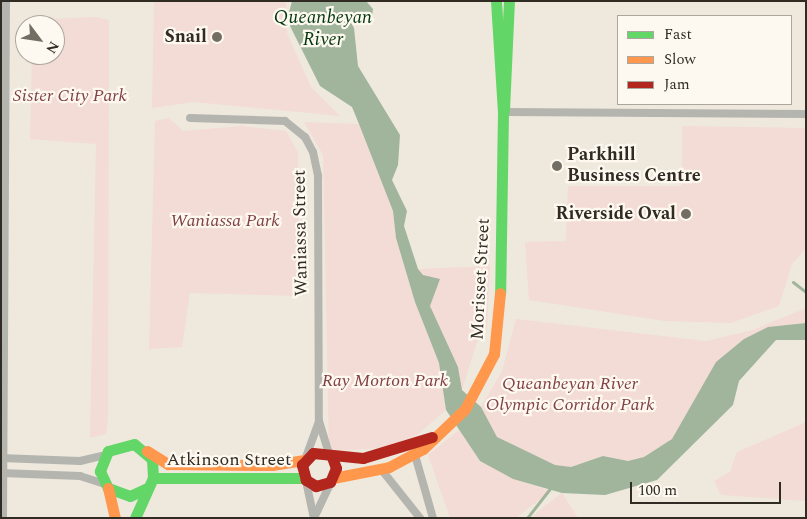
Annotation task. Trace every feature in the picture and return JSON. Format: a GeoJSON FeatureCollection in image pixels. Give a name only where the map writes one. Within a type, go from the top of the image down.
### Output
{"type":"FeatureCollection","features":[{"type":"Feature","properties":{"kind":"main road","name":"Morisset Street"},"geometry":{"type":"LineString","coordinates":[[496,1],[503,112]]}},
{"type":"Feature","properties":{"kind":"main road"},"geometry":{"type":"LineString","coordinates":[[497,21],[503,1]]}},
{"type":"Feature","properties":{"kind":"main road","name":"Morisset Street"},"geometry":{"type":"LineString","coordinates":[[415,455],[442,432],[474,396],[499,331],[503,112],[509,1]]}},
{"type":"Feature","properties":{"kind":"main road","name":"Morisset Street"},"geometry":{"type":"LineString","coordinates":[[388,453],[442,432]]}},
{"type":"Feature","properties":{"kind":"main road"},"geometry":{"type":"LineString","coordinates":[[115,518],[100,471],[106,455],[125,443],[147,452],[150,483],[135,518]]}},
{"type":"Feature","properties":{"kind":"main road","name":"Atkinson Street"},"geometry":{"type":"LineString","coordinates":[[147,452],[168,464],[272,465],[305,459]]}},
{"type":"Feature","properties":{"kind":"main road"},"geometry":{"type":"LineString","coordinates":[[316,452],[331,456],[388,453],[415,455],[381,468],[333,479],[319,486],[305,479],[305,459],[316,452]]}},
{"type":"Feature","properties":{"kind":"main road"},"geometry":{"type":"LineString","coordinates":[[331,456],[336,468],[333,479]]}},
{"type":"Feature","properties":{"kind":"main road","name":"Atkinson Street"},"geometry":{"type":"LineString","coordinates":[[150,483],[305,479]]}},
{"type":"Feature","properties":{"kind":"main road"},"geometry":{"type":"LineString","coordinates":[[106,486],[130,496],[150,483]]}},
{"type":"Feature","properties":{"kind":"street"},"geometry":{"type":"LineString","coordinates":[[2,518],[3,114],[6,1]]}},
{"type":"Feature","properties":{"kind":"street"},"geometry":{"type":"LineString","coordinates":[[503,112],[806,114]]}},
{"type":"Feature","properties":{"kind":"street","name":"Waniassa Street"},"geometry":{"type":"LineString","coordinates":[[190,118],[285,121],[305,137],[313,152],[318,176],[319,421],[331,456]]}},
{"type":"Feature","properties":{"kind":"street","name":"Waniassa Street"},"geometry":{"type":"LineString","coordinates":[[305,459],[319,421]]}},
{"type":"Feature","properties":{"kind":"street"},"geometry":{"type":"LineString","coordinates":[[2,458],[81,461],[106,455]]}},
{"type":"Feature","properties":{"kind":"street"},"geometry":{"type":"LineString","coordinates":[[415,455],[433,518]]}},
{"type":"Feature","properties":{"kind":"street"},"geometry":{"type":"LineString","coordinates":[[381,468],[420,518]]}},
{"type":"Feature","properties":{"kind":"street"},"geometry":{"type":"LineString","coordinates":[[2,473],[80,476],[106,486]]}},
{"type":"Feature","properties":{"kind":"street"},"geometry":{"type":"LineString","coordinates":[[305,479],[314,518]]}},
{"type":"Feature","properties":{"kind":"street"},"geometry":{"type":"LineString","coordinates":[[314,518],[333,479]]}},
{"type":"Feature","properties":{"kind":"green space"},"geometry":{"type":"Polygon","coordinates":[[[154,1],[286,1],[287,33],[311,87],[340,116],[194,102],[152,108],[154,1]]]}},
{"type":"Feature","properties":{"kind":"green space","name":"Sister City Park"},"geometry":{"type":"Polygon","coordinates":[[[95,17],[109,20],[108,418],[106,434],[90,438],[96,144],[30,139],[32,65],[65,65],[65,18],[95,17]]]}},
{"type":"Feature","properties":{"kind":"green space","name":"Waniassa Park"},"geometry":{"type":"Polygon","coordinates":[[[169,118],[183,131],[241,126],[286,131],[298,152],[299,296],[190,293],[182,347],[149,349],[155,121],[169,118]]]}},
{"type":"Feature","properties":{"kind":"green space","name":"Ray Morton Park"},"geometry":{"type":"Polygon","coordinates":[[[304,122],[359,124],[393,211],[396,238],[415,302],[439,363],[446,410],[417,435],[383,448],[329,451],[323,155],[304,122]]]}},
{"type":"Feature","properties":{"kind":"green space","name":"Riverside Oval"},"geometry":{"type":"Polygon","coordinates":[[[682,126],[806,128],[806,249],[792,264],[779,306],[731,323],[665,321],[529,300],[525,242],[566,241],[568,186],[682,186],[682,126]]]}},
{"type":"Feature","properties":{"kind":"green space"},"geometry":{"type":"Polygon","coordinates":[[[490,266],[487,328],[478,339],[462,390],[458,367],[429,306],[435,288],[418,269],[490,266]]]}},
{"type":"Feature","properties":{"kind":"green space","name":"Queanbeyan River Olympic Corridor Park"},"geometry":{"type":"Polygon","coordinates":[[[806,308],[806,323],[768,327],[702,387],[672,439],[644,457],[628,461],[603,456],[571,467],[554,465],[497,437],[481,407],[502,371],[516,319],[706,341],[753,330],[806,308]]]}},
{"type":"Feature","properties":{"kind":"green space"},"geometry":{"type":"Polygon","coordinates":[[[806,422],[806,501],[721,495],[714,481],[730,472],[737,452],[806,422]]]}},
{"type":"Feature","properties":{"kind":"green space"},"geometry":{"type":"Polygon","coordinates":[[[459,430],[480,461],[513,479],[551,491],[516,518],[450,518],[428,455],[459,430]]]}},
{"type":"Feature","properties":{"kind":"green space"},"geometry":{"type":"Polygon","coordinates":[[[562,493],[578,518],[531,518],[542,508],[562,493]]]}},
{"type":"Feature","properties":{"kind":"water","name":"Queanbeyan River"},"geometry":{"type":"Polygon","coordinates":[[[292,1],[366,1],[373,9],[371,25],[346,14],[354,28],[358,66],[400,135],[398,165],[392,180],[407,211],[404,226],[418,269],[423,275],[440,279],[430,306],[458,367],[462,390],[481,407],[497,437],[555,465],[571,467],[603,456],[628,461],[644,457],[672,439],[716,362],[744,339],[768,327],[806,323],[806,340],[776,340],[739,381],[733,405],[657,480],[605,495],[562,493],[513,479],[480,461],[446,410],[439,363],[415,302],[396,238],[393,211],[359,124],[352,107],[320,86],[287,20],[292,1]]]}},
{"type":"Feature","properties":{"kind":"waterway"},"geometry":{"type":"LineString","coordinates":[[793,282],[806,292]]}},
{"type":"Feature","properties":{"kind":"waterway"},"geometry":{"type":"LineString","coordinates":[[527,518],[551,487]]}},
{"type":"Feature","properties":{"kind":"traffic: fast"},"geometry":{"type":"LineString","coordinates":[[496,1],[503,112],[500,293]]}},
{"type":"Feature","properties":{"kind":"traffic: fast"},"geometry":{"type":"LineString","coordinates":[[504,110],[509,1]]}},
{"type":"Feature","properties":{"kind":"traffic: fast"},"geometry":{"type":"LineString","coordinates":[[135,518],[153,478],[152,459],[134,444],[108,451],[100,471],[108,488],[130,496],[147,488]]}},
{"type":"Feature","properties":{"kind":"traffic: fast"},"geometry":{"type":"LineString","coordinates":[[153,478],[305,478]]}},
{"type":"Feature","properties":{"kind":"traffic: slow"},"geometry":{"type":"LineString","coordinates":[[333,478],[389,467],[423,449],[465,409],[494,354],[500,293]]}},
{"type":"Feature","properties":{"kind":"traffic: slow"},"geometry":{"type":"LineString","coordinates":[[147,451],[168,464],[272,465],[305,460]]}},
{"type":"Feature","properties":{"kind":"traffic: slow"},"geometry":{"type":"LineString","coordinates":[[108,488],[115,518]]}},
{"type":"Feature","properties":{"kind":"traffic: jam"},"geometry":{"type":"LineString","coordinates":[[332,457],[336,468],[330,482],[316,486],[306,480],[302,465],[313,453],[363,458],[432,437]]}},
{"type":"Feature","properties":{"kind":"place","name":"Snail"},"geometry":{"type":"Point","coordinates":[217,37]}},
{"type":"Feature","properties":{"kind":"place","name":"Parkhill Business Centre"},"geometry":{"type":"Point","coordinates":[557,166]}},
{"type":"Feature","properties":{"kind":"place","name":"Riverside Oval"},"geometry":{"type":"Point","coordinates":[686,214]}}]}
